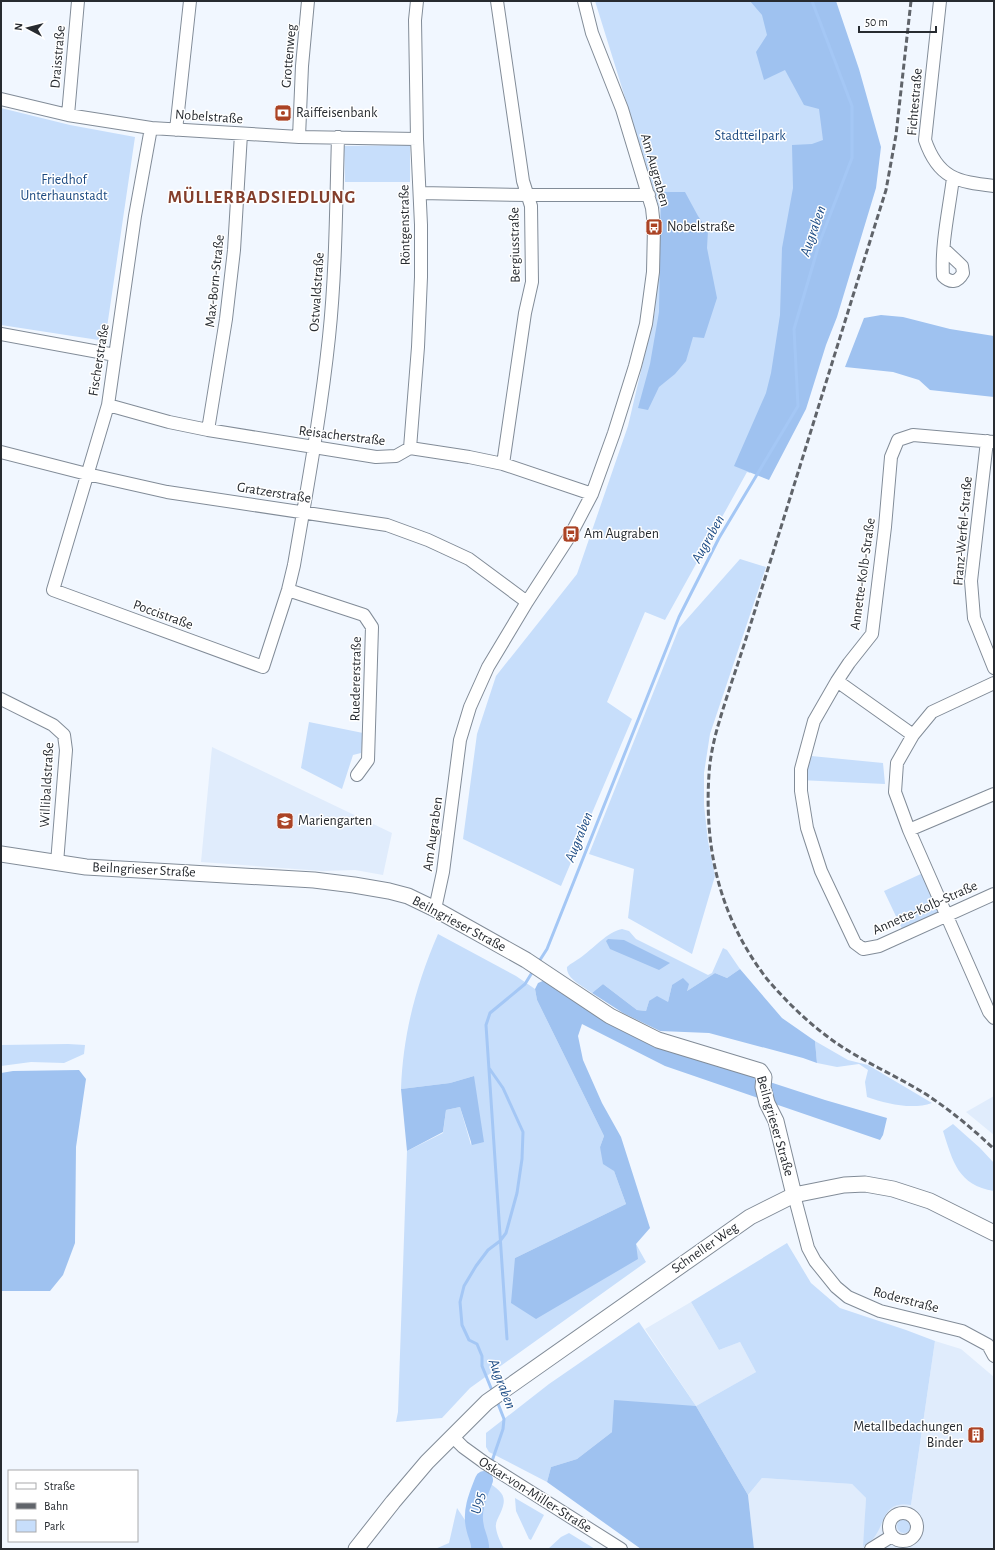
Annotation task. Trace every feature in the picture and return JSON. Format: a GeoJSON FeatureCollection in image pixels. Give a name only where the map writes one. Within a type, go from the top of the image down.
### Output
{"type":"FeatureCollection","features":[{"type":"Feature","properties":{"kind":"main road","name":"Beilngrieser Straße"},"geometry":{"type":"LineString","coordinates":[[1,854],[98,868],[321,880],[388,891],[408,896],[435,909],[526,960],[610,1016],[658,1040],[760,1071],[764,1077],[763,1088],[767,1103],[776,1121],[794,1195]]}},
{"type":"Feature","properties":{"kind":"main road","name":"Schneller Weg"},"geometry":{"type":"LineString","coordinates":[[356,1549],[427,1462],[487,1402],[750,1217],[794,1195],[844,1185],[876,1185],[912,1194],[930,1201],[994,1233]]}},
{"type":"Feature","properties":{"kind":"street","name":"Draisstraße"},"geometry":{"type":"LineString","coordinates":[[68,115],[78,1]]}},
{"type":"Feature","properties":{"kind":"street"},"geometry":{"type":"LineString","coordinates":[[176,130],[190,1]]}},
{"type":"Feature","properties":{"kind":"street","name":"Grottenweg"},"geometry":{"type":"LineString","coordinates":[[299,137],[302,66],[308,1]]}},
{"type":"Feature","properties":{"kind":"street","name":"Röntgenstraße"},"geometry":{"type":"LineString","coordinates":[[410,448],[418,347],[421,277],[420,193],[417,139],[416,1]]}},
{"type":"Feature","properties":{"kind":"street","name":"Bergiusstraße"},"geometry":{"type":"LineString","coordinates":[[497,1],[523,181],[531,206],[532,282],[525,313],[503,464]]}},
{"type":"Feature","properties":{"kind":"street","name":"Am Augraben"},"geometry":{"type":"LineString","coordinates":[[435,909],[439,896],[446,849],[460,740],[468,714],[488,667],[527,602],[560,553],[592,494],[614,433],[635,366],[646,324],[653,272],[654,227],[649,195],[622,108],[592,33],[584,1]]}},
{"type":"Feature","properties":{"kind":"street","name":"Fichtestraße"},"geometry":{"type":"LineString","coordinates":[[940,1],[925,140],[929,153],[941,169],[953,178],[975,184],[994,186]]}},
{"type":"Feature","properties":{"kind":"street","name":"Nobelstraße"},"geometry":{"type":"LineString","coordinates":[[1,99],[68,115],[151,128],[299,137],[417,139]]}},
{"type":"Feature","properties":{"kind":"street","name":"Fischerstraße"},"geometry":{"type":"LineString","coordinates":[[53,590],[108,405],[136,216],[151,128]]}},
{"type":"Feature","properties":{"kind":"street","name":"Max-Born-Straße"},"geometry":{"type":"LineString","coordinates":[[208,430],[226,319],[234,250],[242,134]]}},
{"type":"Feature","properties":{"kind":"street","name":"Ostwaldstraße"},"geometry":{"type":"LineString","coordinates":[[263,667],[288,590],[303,513],[329,337],[334,268],[338,137]]}},
{"type":"Feature","properties":{"kind":"street"},"geometry":{"type":"LineString","coordinates":[[944,249],[953,178]]}},
{"type":"Feature","properties":{"kind":"street"},"geometry":{"type":"LineString","coordinates":[[420,193],[649,195]]}},
{"type":"Feature","properties":{"kind":"street"},"geometry":{"type":"LineString","coordinates":[[1,334],[115,355]]}},
{"type":"Feature","properties":{"kind":"street","name":"Reisacherstraße"},"geometry":{"type":"LineString","coordinates":[[108,405],[169,422],[208,430],[376,457],[396,456],[410,448]]}},
{"type":"Feature","properties":{"kind":"street","name":"Annette-Kolb-Straße"},"geometry":{"type":"LineString","coordinates":[[990,442],[913,435],[898,440],[891,457],[885,527],[872,634],[849,663],[814,721],[801,769],[805,818],[825,878],[855,943],[863,948],[879,946],[994,894]]}},
{"type":"Feature","properties":{"kind":"street","name":"Franz-Werfel-Straße"},"geometry":{"type":"LineString","coordinates":[[990,442],[971,581],[974,618],[994,668]]}},
{"type":"Feature","properties":{"kind":"street"},"geometry":{"type":"LineString","coordinates":[[410,448],[503,464],[592,494]]}},
{"type":"Feature","properties":{"kind":"street","name":"Gratzerstraße"},"geometry":{"type":"LineString","coordinates":[[1,452],[87,474],[167,492],[387,525],[428,540],[469,559],[527,602]]}},
{"type":"Feature","properties":{"kind":"street","name":"Poccistraße"},"geometry":{"type":"LineString","coordinates":[[53,590],[263,667]]}},
{"type":"Feature","properties":{"kind":"street","name":"Ruedererstraße"},"geometry":{"type":"LineString","coordinates":[[288,590],[364,615],[372,627],[368,760],[357,775]]}},
{"type":"Feature","properties":{"kind":"street"},"geometry":{"type":"LineString","coordinates":[[837,681],[913,735]]}},
{"type":"Feature","properties":{"kind":"street"},"geometry":{"type":"LineString","coordinates":[[994,683],[932,712],[913,735],[897,763],[895,792],[909,830],[945,916],[988,1012],[994,1018]]}},
{"type":"Feature","properties":{"kind":"street","name":"Willibaldstraße"},"geometry":{"type":"LineString","coordinates":[[1,698],[54,725],[64,735],[66,750],[57,863]]}},
{"type":"Feature","properties":{"kind":"street"},"geometry":{"type":"LineString","coordinates":[[909,830],[994,794]]}},
{"type":"Feature","properties":{"kind":"street","name":"Roderstraße"},"geometry":{"type":"LineString","coordinates":[[794,1195],[808,1248],[815,1261],[836,1287],[848,1297],[880,1310],[962,1331],[988,1346],[994,1356]]}},
{"type":"Feature","properties":{"kind":"street","name":"Oskar-von-Miller-Straße"},"geometry":{"type":"LineString","coordinates":[[453,1437],[463,1448],[485,1463],[621,1549]]}},
{"type":"Feature","properties":{"kind":"street"},"geometry":{"type":"LineString","coordinates":[[871,1549],[892,1536]]}},
{"type":"Feature","properties":{"kind":"shaded area"},"geometry":{"type":"Polygon","coordinates":[[[750,1],[836,1],[859,69],[881,147],[876,188],[837,317],[826,345],[806,409],[769,480],[734,466],[766,393],[771,373],[780,315],[782,248],[793,188],[792,145],[812,144],[823,140],[819,109],[804,105],[785,70],[764,80],[756,52],[767,35],[762,15],[750,1]]]}},
{"type":"Feature","properties":{"kind":"shaded area"},"geometry":{"type":"Polygon","coordinates":[[[661,192],[685,192],[698,216],[708,230],[707,248],[717,298],[704,338],[693,337],[686,361],[675,374],[659,387],[648,410],[638,408],[650,364],[659,312],[661,192]]]}},
{"type":"Feature","properties":{"kind":"shaded area"},"geometry":{"type":"Polygon","coordinates":[[[881,315],[903,317],[950,329],[994,336],[994,397],[930,390],[919,380],[893,372],[845,367],[864,318],[881,315]]]}},
{"type":"Feature","properties":{"kind":"shaded area","name":"Mariengarten"},"geometry":{"type":"Polygon","coordinates":[[[212,747],[392,833],[383,875],[355,870],[322,871],[201,862],[212,747]]]}},
{"type":"Feature","properties":{"kind":"shaded area"},"geometry":{"type":"Polygon","coordinates":[[[608,939],[624,940],[670,963],[659,970],[610,949],[606,941],[608,939]]]}},
{"type":"Feature","properties":{"kind":"shaded area"},"geometry":{"type":"Polygon","coordinates":[[[740,969],[782,1018],[815,1041],[817,1063],[709,1033],[660,1031],[623,1013],[592,993],[603,984],[637,1010],[646,1011],[649,1001],[657,996],[668,1002],[672,985],[683,978],[689,984],[687,991],[715,973],[727,978],[740,969]]]}},
{"type":"Feature","properties":{"kind":"shaded area"},"geometry":{"type":"Polygon","coordinates":[[[545,980],[647,1042],[825,1100],[887,1118],[883,1135],[880,1140],[665,1066],[582,1024],[578,1036],[583,1060],[602,1103],[621,1137],[650,1228],[636,1244],[638,1259],[536,1319],[511,1303],[515,1258],[626,1204],[614,1171],[603,1164],[600,1147],[604,1136],[537,1000],[535,989],[538,983],[545,980]]]}},
{"type":"Feature","properties":{"kind":"shaded area"},"geometry":{"type":"Polygon","coordinates":[[[79,1070],[86,1079],[76,1147],[75,1243],[63,1275],[50,1291],[1,1291],[1,1073],[13,1071],[79,1070]]]}},
{"type":"Feature","properties":{"kind":"shaded area"},"geometry":{"type":"Polygon","coordinates":[[[474,1076],[484,1142],[472,1145],[460,1107],[446,1110],[443,1132],[407,1151],[401,1089],[450,1083],[474,1076]]]}},
{"type":"Feature","properties":{"kind":"shaded area"},"geometry":{"type":"Polygon","coordinates":[[[994,1096],[994,1135],[966,1112],[994,1096]]]}},
{"type":"Feature","properties":{"kind":"shaded area"},"geometry":{"type":"Polygon","coordinates":[[[691,1302],[719,1350],[740,1342],[756,1372],[696,1406],[645,1329],[691,1302]]]}},
{"type":"Feature","properties":{"kind":"shaded area"},"geometry":{"type":"Polygon","coordinates":[[[935,1341],[961,1349],[994,1377],[994,1549],[754,1549],[748,1495],[762,1478],[852,1484],[866,1498],[864,1546],[879,1528],[883,1518],[890,1508],[900,1504],[911,1505],[935,1341]]]}},
{"type":"Feature","properties":{"kind":"shaded area"},"geometry":{"type":"Polygon","coordinates":[[[614,1400],[696,1406],[748,1495],[754,1549],[641,1549],[547,1482],[551,1467],[577,1459],[612,1432],[614,1400]]]}},
{"type":"Feature","properties":{"kind":"green space","name":"Stadtteilpark"},"geometry":{"type":"Polygon","coordinates":[[[595,1],[812,1],[864,128],[750,473],[747,472],[665,620],[645,612],[607,702],[632,719],[561,886],[463,839],[477,734],[496,676],[577,574],[628,426],[655,311],[660,210],[595,1]]]}},
{"type":"Feature","properties":{"kind":"green space","name":"Friedhof Unterhaunstadt"},"geometry":{"type":"Polygon","coordinates":[[[1,108],[70,125],[135,137],[105,341],[1,325],[1,108]]]}},
{"type":"Feature","properties":{"kind":"green space"},"geometry":{"type":"Polygon","coordinates":[[[410,145],[410,182],[345,182],[344,146],[410,145]]]}},
{"type":"Feature","properties":{"kind":"green space"},"geometry":{"type":"Polygon","coordinates":[[[740,559],[766,567],[710,734],[704,773],[704,805],[708,841],[715,876],[692,954],[628,918],[634,869],[589,854],[679,628],[740,559]]]}},
{"type":"Feature","properties":{"kind":"green space"},"geometry":{"type":"Polygon","coordinates":[[[309,722],[363,733],[361,753],[353,755],[342,789],[301,768],[309,722]]]}},
{"type":"Feature","properties":{"kind":"green space"},"geometry":{"type":"Polygon","coordinates":[[[801,755],[883,763],[885,784],[799,780],[801,755]]]}},
{"type":"Feature","properties":{"kind":"green space"},"geometry":{"type":"Polygon","coordinates":[[[923,873],[940,913],[902,929],[884,891],[923,873]]]}},
{"type":"Feature","properties":{"kind":"green space"},"geometry":{"type":"Polygon","coordinates":[[[622,929],[629,931],[636,939],[708,975],[712,973],[723,948],[727,950],[740,969],[727,978],[715,973],[687,991],[672,985],[668,1002],[649,1001],[646,1011],[637,1010],[603,984],[592,993],[572,979],[567,971],[567,967],[570,964],[606,937],[622,929]]]}},
{"type":"Feature","properties":{"kind":"green space"},"geometry":{"type":"Polygon","coordinates":[[[438,934],[516,976],[535,989],[537,1000],[604,1136],[600,1147],[614,1171],[626,1204],[515,1258],[636,1244],[646,1262],[470,1388],[442,1418],[396,1422],[398,1412],[407,1151],[443,1133],[446,1110],[460,1107],[471,1145],[474,1076],[450,1083],[401,1089],[402,1069],[412,1010],[423,972],[438,934]]]}},
{"type":"Feature","properties":{"kind":"green space"},"geometry":{"type":"Polygon","coordinates":[[[815,1041],[848,1060],[868,1065],[932,1103],[908,1106],[883,1102],[867,1097],[865,1082],[868,1070],[859,1064],[837,1067],[817,1063],[815,1041]]]}},
{"type":"Feature","properties":{"kind":"green space"},"geometry":{"type":"Polygon","coordinates":[[[1,1045],[85,1045],[84,1054],[64,1063],[31,1062],[1,1066],[1,1045]]]}},
{"type":"Feature","properties":{"kind":"green space"},"geometry":{"type":"Polygon","coordinates":[[[953,1124],[980,1148],[994,1163],[994,1191],[982,1188],[965,1178],[954,1162],[943,1131],[953,1124]]]}},
{"type":"Feature","properties":{"kind":"green space"},"geometry":{"type":"Polygon","coordinates":[[[787,1243],[811,1283],[840,1308],[935,1341],[911,1505],[895,1506],[890,1509],[873,1539],[863,1547],[866,1498],[852,1484],[762,1478],[748,1495],[696,1406],[756,1372],[740,1342],[719,1350],[691,1302],[787,1243]]]}},
{"type":"Feature","properties":{"kind":"green space"},"geometry":{"type":"Polygon","coordinates":[[[639,1322],[696,1406],[612,1432],[577,1459],[551,1467],[547,1482],[489,1452],[486,1447],[486,1433],[549,1384],[639,1322]]]}},
{"type":"Feature","properties":{"kind":"green space"},"geometry":{"type":"Polygon","coordinates":[[[487,1481],[500,1491],[504,1498],[503,1508],[496,1526],[498,1536],[504,1549],[435,1549],[449,1543],[457,1508],[481,1544],[477,1507],[487,1481]]]}},
{"type":"Feature","properties":{"kind":"green space"},"geometry":{"type":"Polygon","coordinates":[[[515,1498],[544,1515],[531,1540],[529,1539],[516,1511],[515,1498]]]}},
{"type":"Feature","properties":{"kind":"green space"},"geometry":{"type":"Polygon","coordinates":[[[904,1519],[909,1521],[911,1526],[909,1531],[904,1533],[899,1531],[897,1526],[899,1521],[904,1519]]]}},
{"type":"Feature","properties":{"kind":"green space"},"geometry":{"type":"Polygon","coordinates":[[[569,1533],[595,1549],[548,1549],[561,1537],[569,1533]]]}},
{"type":"Feature","properties":{"kind":"waterway","name":"Augraben"},"geometry":{"type":"LineString","coordinates":[[538,963],[547,949],[679,617],[719,538],[798,406],[794,329],[820,241],[852,158],[852,106],[812,1]]}},
{"type":"Feature","properties":{"kind":"waterway","name":"Augraben"},"geometry":{"type":"LineString","coordinates":[[507,1339],[486,1025],[490,1013],[525,984],[533,971]]}},
{"type":"Feature","properties":{"kind":"waterway","name":"Augraben"},"geometry":{"type":"LineString","coordinates":[[489,1068],[503,1088],[523,1132],[522,1159],[517,1193],[506,1233],[500,1241],[488,1250],[476,1266],[464,1286],[460,1302],[462,1325],[469,1340],[477,1344],[482,1356],[482,1366],[493,1393]]}},
{"type":"Feature","properties":{"kind":"waterway","name":"Augraben"},"geometry":{"type":"LineString","coordinates":[[491,1464],[503,1429],[504,1419],[497,1401]]}},
{"type":"Feature","properties":{"kind":"waterway","name":"Augraben"},"geometry":{"type":"LineString","coordinates":[[480,1549],[480,1543],[474,1524],[474,1517],[480,1489],[489,1469]]}},
{"type":"Feature","properties":{"kind":"waterway","name":"Augraben"},"geometry":{"type":"LineString","coordinates":[[480,1549],[474,1515],[476,1503],[484,1480]]}},
{"type":"Feature","properties":{"kind":"railway"},"geometry":{"type":"LineString","coordinates":[[911,1],[896,135],[886,190],[717,730],[709,774],[709,830],[718,882],[737,932],[751,956],[774,987],[803,1017],[828,1037],[839,1045],[933,1099],[978,1134],[994,1149]]}},
{"type":"Feature","properties":{"kind":"place","name":"Raiffeisenbank"},"geometry":{"type":"Point","coordinates":[283,113]}},
{"type":"Feature","properties":{"kind":"place","name":"Nobelstraße"},"geometry":{"type":"Point","coordinates":[654,227]}},
{"type":"Feature","properties":{"kind":"place","name":"Am Augraben"},"geometry":{"type":"Point","coordinates":[571,534]}},
{"type":"Feature","properties":{"kind":"place","name":"Mariengarten"},"geometry":{"type":"Point","coordinates":[285,821]}},
{"type":"Feature","properties":{"kind":"place","name":"Metallbedachungen Binder"},"geometry":{"type":"Point","coordinates":[976,1435]}},
{"type":"Feature","properties":{"kind":"district","name":"MÜLLERBADSIEDLUNG"},"geometry":{"type":"Point","coordinates":[262,198]}},
{"type":"Feature","properties":{"kind":"water label","name":"U95"},"geometry":{"type":"Point","coordinates":[478,1503]}}]}
